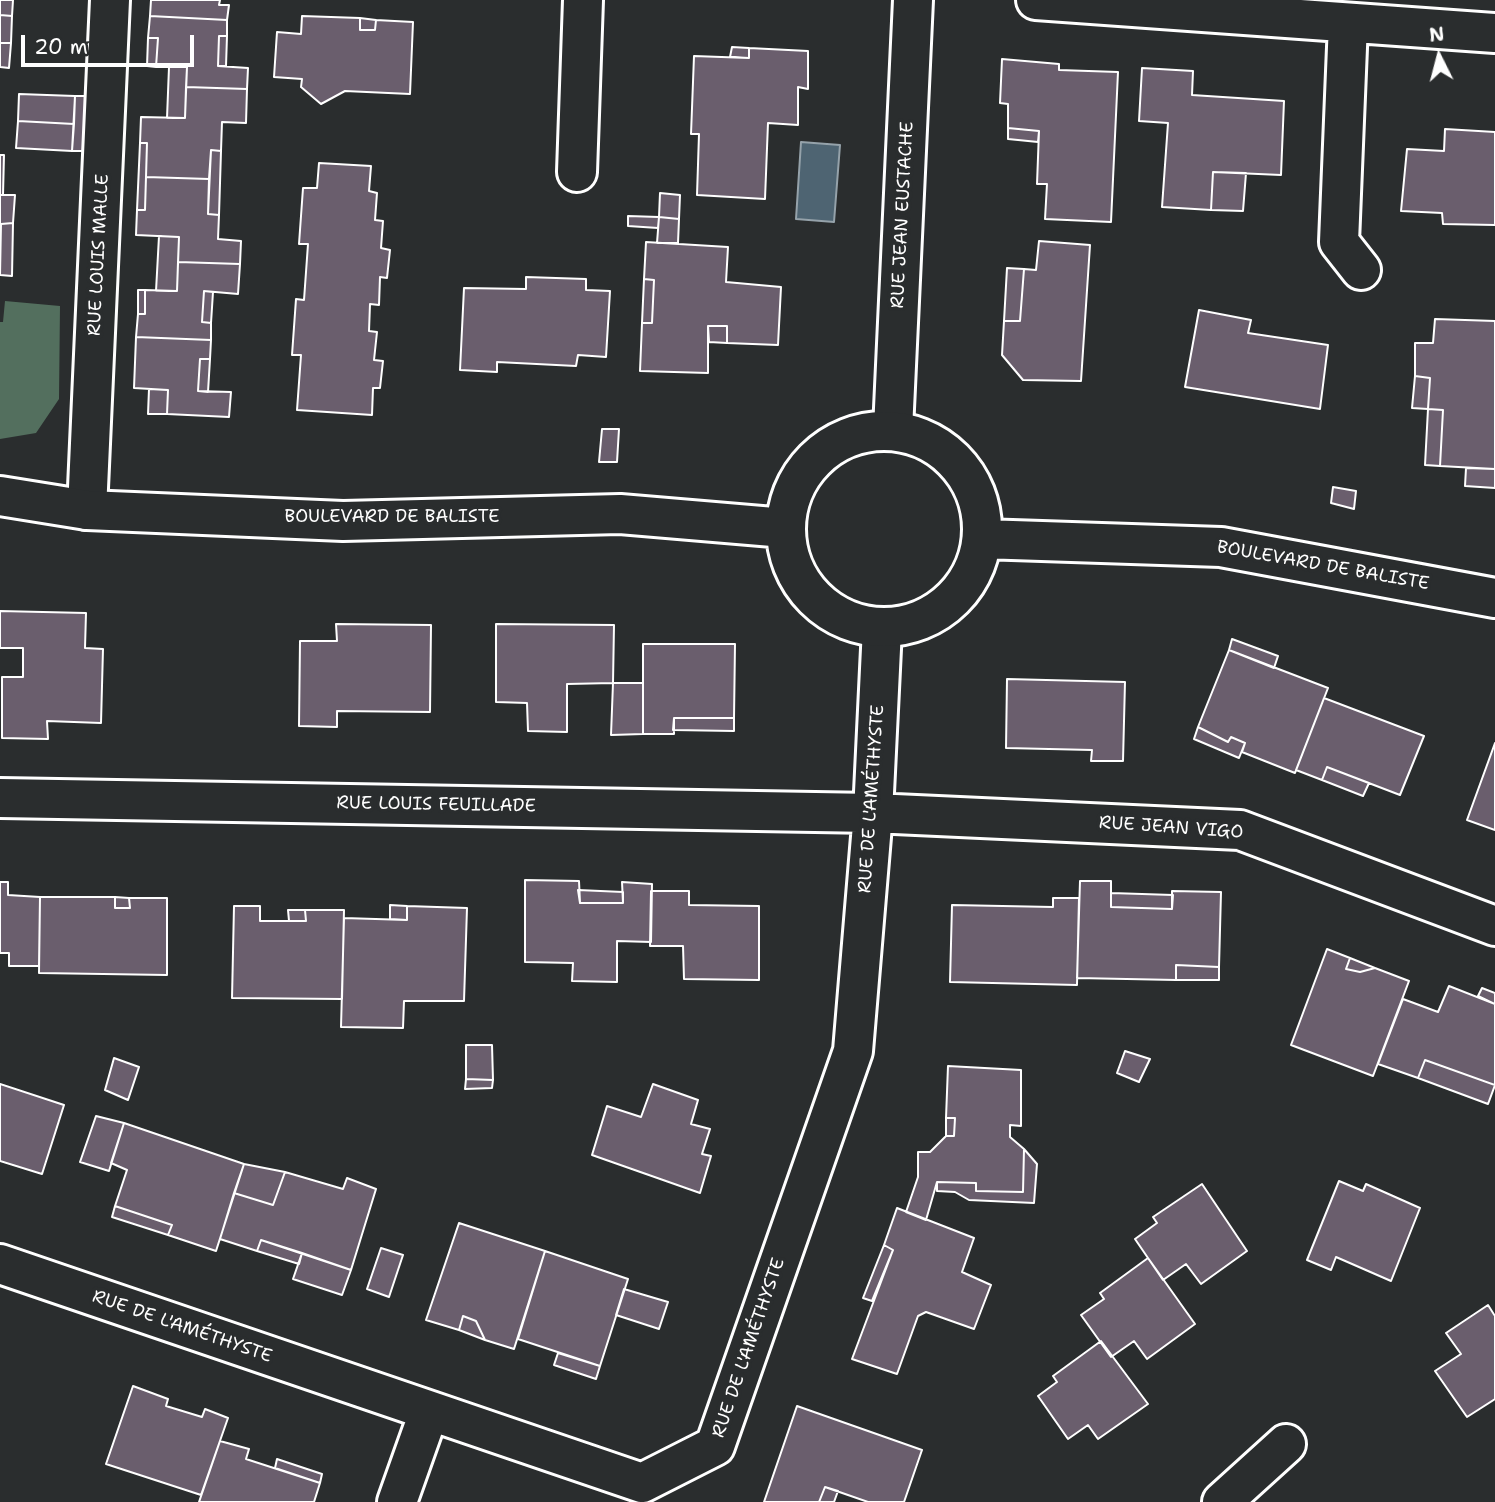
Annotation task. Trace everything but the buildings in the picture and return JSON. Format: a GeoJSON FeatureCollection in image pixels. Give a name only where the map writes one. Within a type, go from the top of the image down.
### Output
{"type":"FeatureCollection","features":[{"type":"Feature","properties":{"kind":"street","name":"RUE LOUIS MALLE"},"geometry":{"type":"LineString","coordinates":[[88,510],[110,0]]}},
{"type":"Feature","properties":{"kind":"street"},"geometry":{"type":"LineString","coordinates":[[576,172],[583,0]]}},
{"type":"Feature","properties":{"kind":"street","name":"RUE JEAN EUSTACHE"},"geometry":{"type":"LineString","coordinates":[[893,430],[913,0]]}},
{"type":"Feature","properties":{"kind":"street"},"geometry":{"type":"LineString","coordinates":[[1036,0],[1495,33]]}},
{"type":"Feature","properties":{"kind":"street"},"geometry":{"type":"LineString","coordinates":[[1348,23],[1339,242],[1361,270]]}},
{"type":"Feature","properties":{"kind":"street"},"geometry":{"type":"LineString","coordinates":[[893,430],[930,442],[960,466],[979,500],[982,539],[972,574],[949,603],[918,621],[883,628],[845,619],[813,597],[792,565],[785,528],[793,488],[818,456],[852,434],[893,430]]}},
{"type":"Feature","properties":{"kind":"street","name":"BOULEVARD DE BALISTE"},"geometry":{"type":"LineString","coordinates":[[0,496],[88,510],[343,521],[620,514],[785,528]]}},
{"type":"Feature","properties":{"kind":"street","name":"BOULEVARD DE BALISTE"},"geometry":{"type":"LineString","coordinates":[[982,539],[1221,547],[1495,598]]}},
{"type":"Feature","properties":{"kind":"street","name":"RUE DE L'AMÉTHYSTE"},"geometry":{"type":"LineString","coordinates":[[0,1264],[642,1483],[715,1446],[853,1052],[873,813],[883,628]]}},
{"type":"Feature","properties":{"kind":"street","name":"RUE LOUIS FEUILLADE"},"geometry":{"type":"LineString","coordinates":[[0,798],[873,813]]}},
{"type":"Feature","properties":{"kind":"street","name":"RUE JEAN VIGO"},"geometry":{"type":"LineString","coordinates":[[873,813],[1240,830],[1495,926]]}},
{"type":"Feature","properties":{"kind":"street"},"geometry":{"type":"LineString","coordinates":[[397,1502],[429,1412]]}},
{"type":"Feature","properties":{"kind":"street"},"geometry":{"type":"LineString","coordinates":[[1222,1502],[1286,1444]]}},
{"type":"Feature","properties":{"kind":"green space"},"geometry":{"type":"Polygon","coordinates":[[[5,301],[60,306],[59,399],[36,433],[0,439],[0,322],[3,322],[5,301]]]}},
{"type":"Feature","properties":{"kind":"water"},"geometry":{"type":"Polygon","coordinates":[[[801,142],[840,145],[834,222],[796,219],[801,142]]]}}]}
